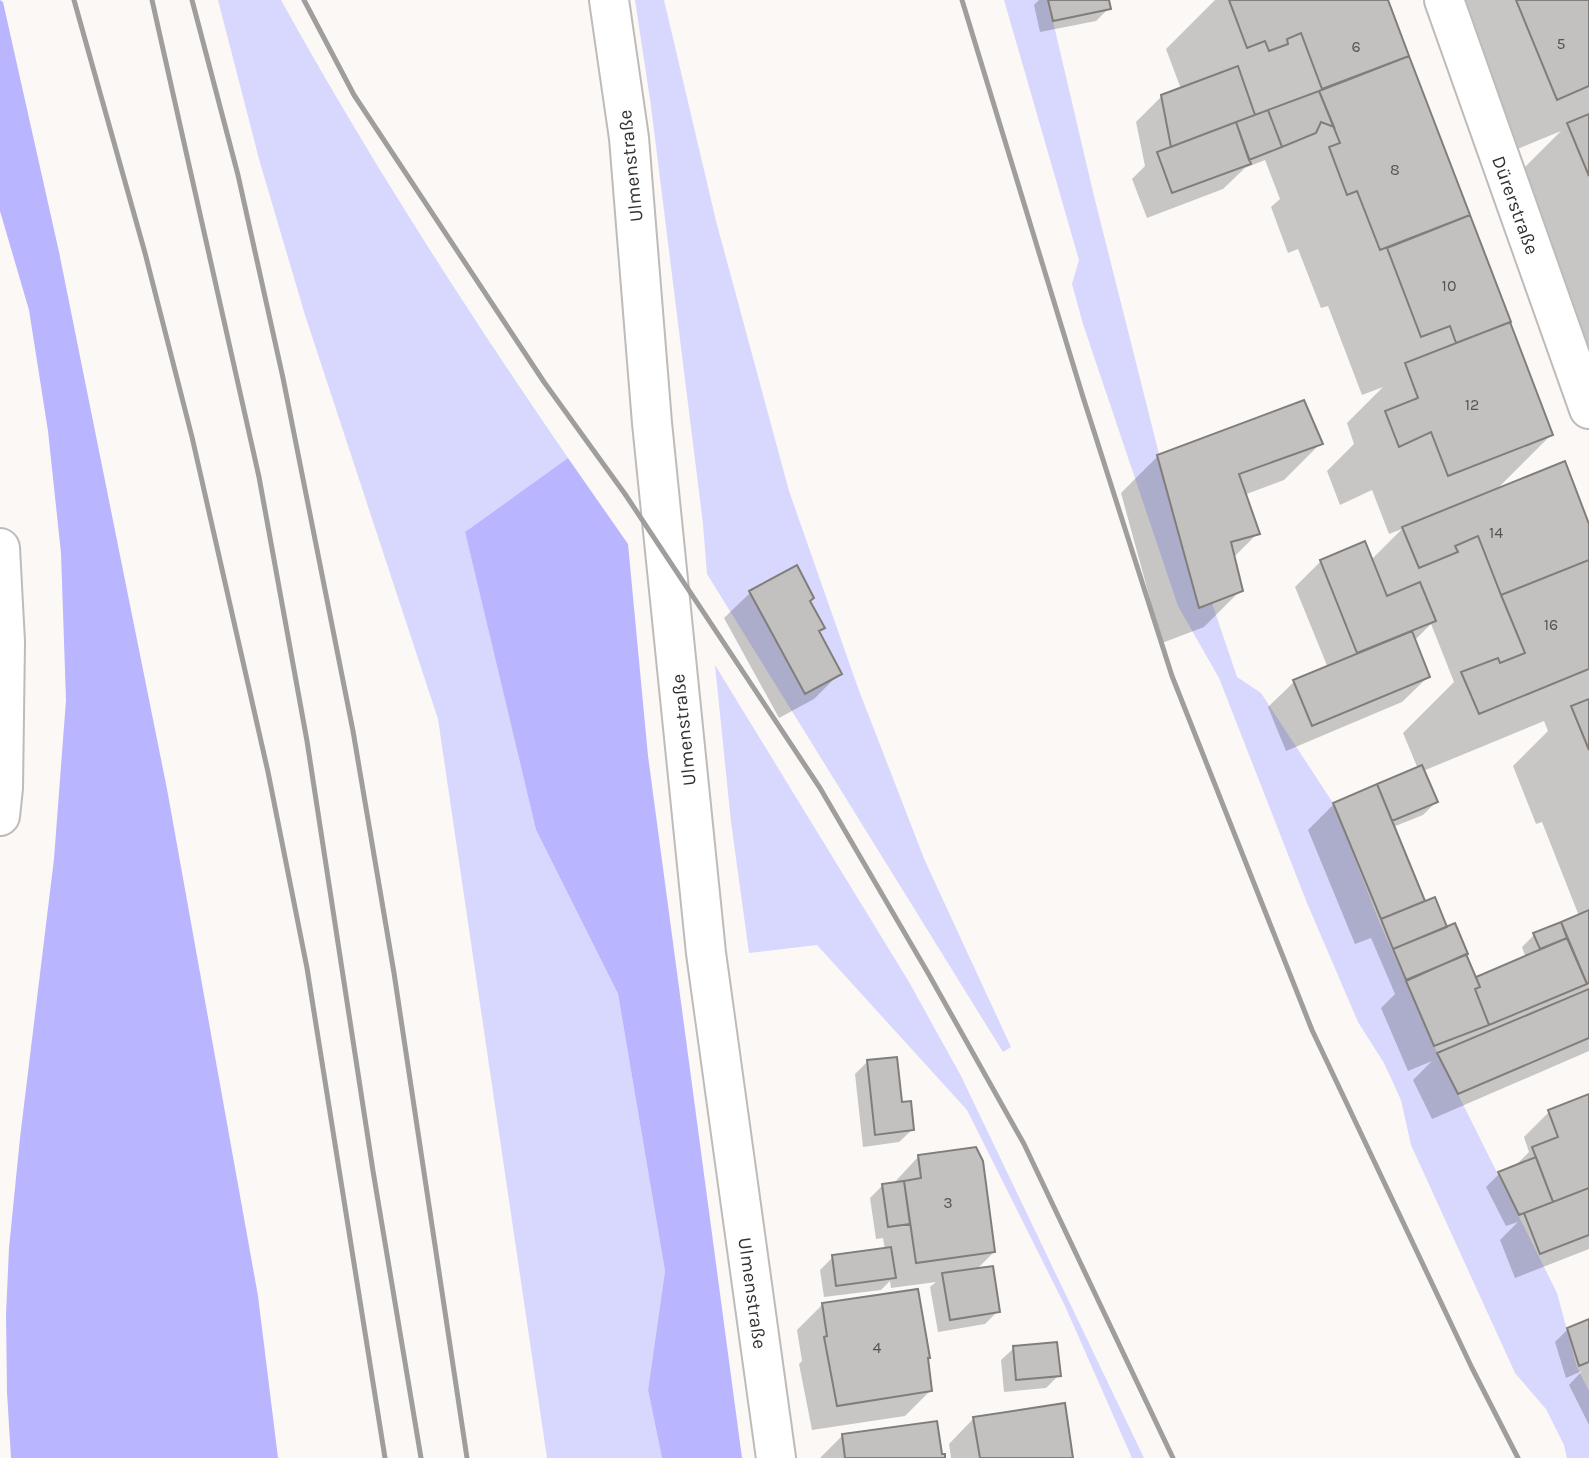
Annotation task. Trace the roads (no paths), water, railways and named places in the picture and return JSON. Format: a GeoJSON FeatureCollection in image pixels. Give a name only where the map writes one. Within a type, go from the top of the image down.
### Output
{"type":"FeatureCollection","features":[{"type":"Feature","properties":{"kind":"street","name":"Ulmenstraße"},"geometry":{"type":"LineString","coordinates":[[609,0],[629,138],[652,423],[706,953],[776,1458]]}},
{"type":"Feature","properties":{"kind":"street","name":"Dürerstraße"},"geometry":{"type":"LineString","coordinates":[[1444,0],[1589,409]]}},
{"type":"Feature","properties":{"kind":"street"},"geometry":{"type":"LineString","coordinates":[[0,816],[3,788],[1,561]]}},
{"type":"Feature","properties":{"kind":"railway"},"geometry":{"type":"LineString","coordinates":[[74,0],[145,253],[192,437],[268,772],[307,968],[385,1458]]}},
{"type":"Feature","properties":{"kind":"railway"},"geometry":{"type":"LineString","coordinates":[[152,0],[259,477],[307,741],[373,1171],[421,1458]]}},
{"type":"Feature","properties":{"kind":"railway"},"geometry":{"type":"LineString","coordinates":[[192,0],[238,175],[283,378],[353,731],[394,973],[467,1458]]}},
{"type":"Feature","properties":{"kind":"railway"},"geometry":{"type":"LineString","coordinates":[[304,0],[354,95],[544,382],[625,494],[820,788],[1024,1144],[1173,1458]]}},
{"type":"Feature","properties":{"kind":"railway"},"geometry":{"type":"LineString","coordinates":[[962,0],[1083,397],[1172,676],[1312,1030],[1472,1368],[1518,1458]]}}]}
